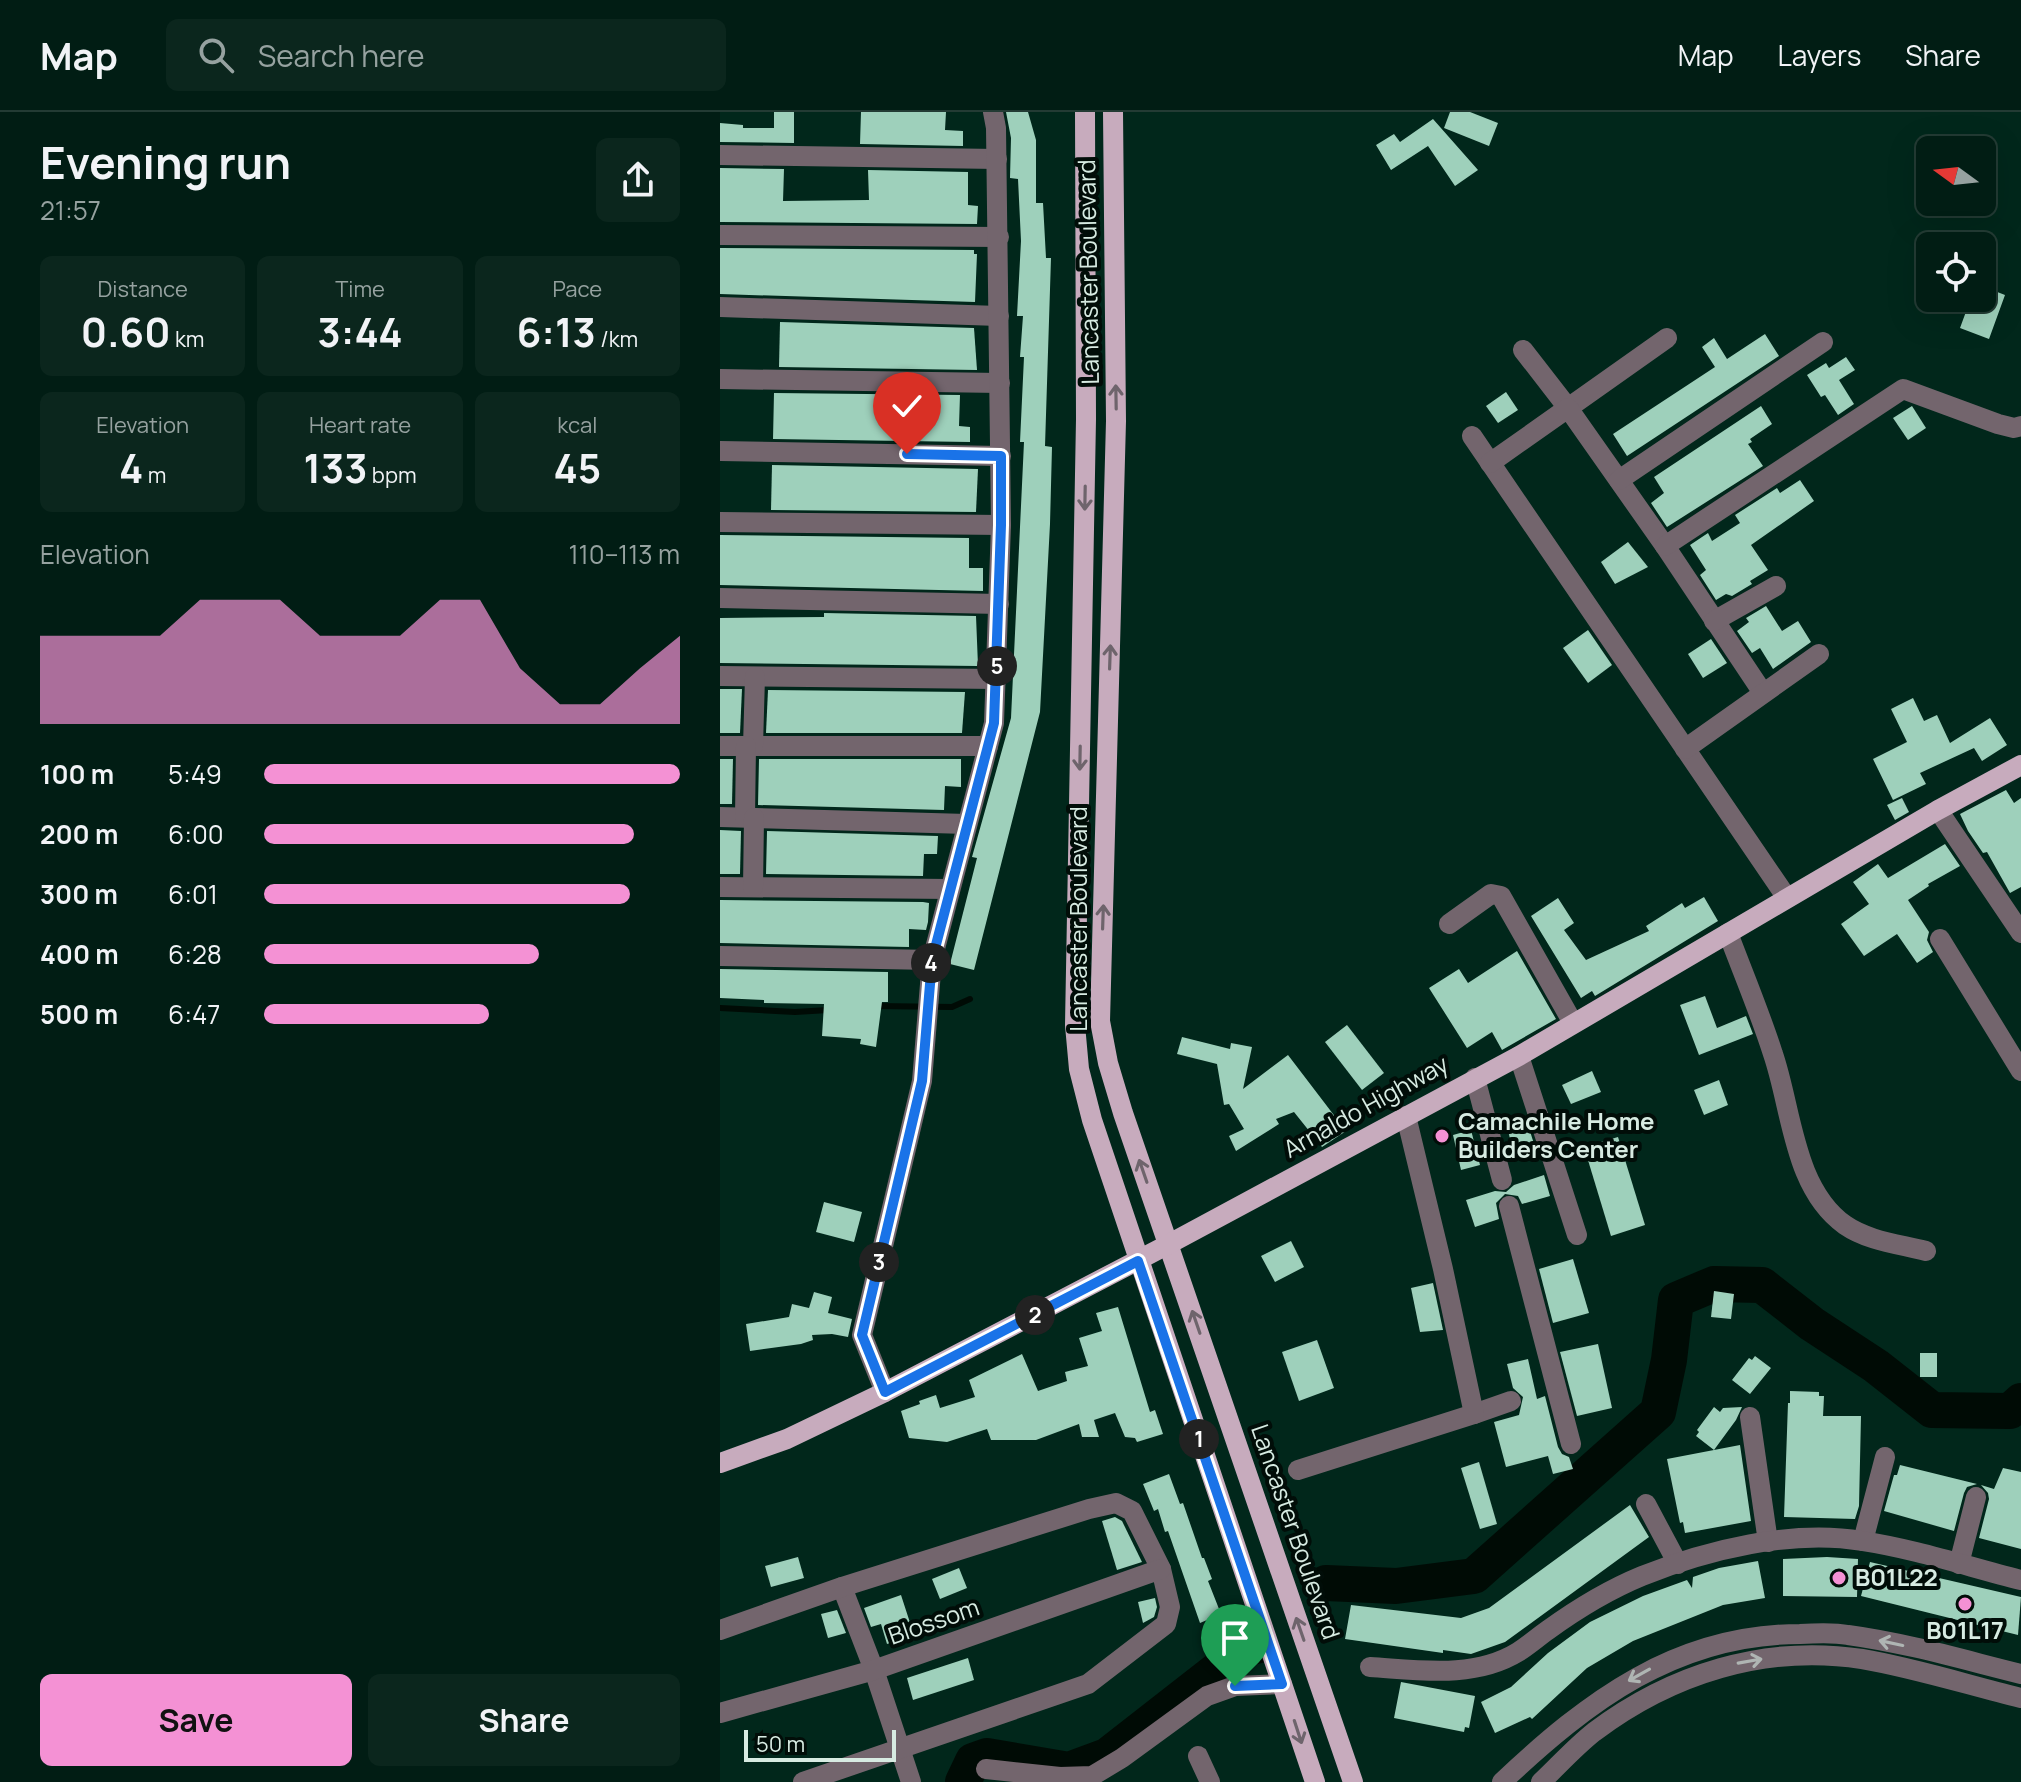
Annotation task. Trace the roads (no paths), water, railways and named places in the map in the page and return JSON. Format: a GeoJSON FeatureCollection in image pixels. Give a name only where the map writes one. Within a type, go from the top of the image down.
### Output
{"type":"FeatureCollection","features":[{"type":"Feature","properties":{"kind":"main road","name":"Lancaster Boulevard"},"geometry":{"type":"LineString","coordinates":[[1085,112],[1086,419],[1075,1025],[1079,1069],[1092,1120],[1138,1261],[1315,1782]]}},
{"type":"Feature","properties":{"kind":"main road","name":"Lancaster Boulevard"},"geometry":{"type":"LineString","coordinates":[[1113,112],[1116,421],[1100,1021],[1108,1063],[1123,1113],[1353,1782]]}},
{"type":"Feature","properties":{"kind":"main road","name":"Arnaldo Highway"},"geometry":{"type":"LineString","coordinates":[[720,1463],[787,1439],[885,1392],[1138,1261],[1519,1056],[1938,810],[2021,765]]}},
{"type":"Feature","properties":{"kind":"street"},"geometry":{"type":"LineString","coordinates":[[885,1392],[862,1335],[922,1081],[932,960],[994,723],[1001,456],[999,237],[993,112]]}},
{"type":"Feature","properties":{"kind":"street"},"geometry":{"type":"LineString","coordinates":[[720,155],[997,159]]}},
{"type":"Feature","properties":{"kind":"street"},"geometry":{"type":"LineString","coordinates":[[720,235],[999,237]]}},
{"type":"Feature","properties":{"kind":"street"},"geometry":{"type":"LineString","coordinates":[[720,307],[999,316]]}},
{"type":"Feature","properties":{"kind":"street"},"geometry":{"type":"LineString","coordinates":[[1490,463],[1667,338]]}},
{"type":"Feature","properties":{"kind":"street"},"geometry":{"type":"LineString","coordinates":[[1619,480],[1823,342]]}},
{"type":"Feature","properties":{"kind":"street"},"geometry":{"type":"LineString","coordinates":[[1523,350],[1619,480],[1763,693]]}},
{"type":"Feature","properties":{"kind":"street"},"geometry":{"type":"LineString","coordinates":[[720,379],[1000,383]]}},
{"type":"Feature","properties":{"kind":"street"},"geometry":{"type":"LineString","coordinates":[[1665,546],[1903,389],[1998,424],[2014,428],[2021,426]]}},
{"type":"Feature","properties":{"kind":"street"},"geometry":{"type":"LineString","coordinates":[[1472,436],[1787,898]]}},
{"type":"Feature","properties":{"kind":"street"},"geometry":{"type":"LineString","coordinates":[[720,451],[1001,456]]}},
{"type":"Feature","properties":{"kind":"street"},"geometry":{"type":"LineString","coordinates":[[720,522],[1001,525]]}},
{"type":"Feature","properties":{"kind":"street"},"geometry":{"type":"LineString","coordinates":[[1714,621],[1776,586]]}},
{"type":"Feature","properties":{"kind":"street"},"geometry":{"type":"LineString","coordinates":[[720,598],[999,604]]}},
{"type":"Feature","properties":{"kind":"street"},"geometry":{"type":"LineString","coordinates":[[1685,749],[1819,654]]}},
{"type":"Feature","properties":{"kind":"street"},"geometry":{"type":"LineString","coordinates":[[720,676],[997,679]]}},
{"type":"Feature","properties":{"kind":"street"},"geometry":{"type":"LineString","coordinates":[[753,887],[749,746],[755,677]]}},
{"type":"Feature","properties":{"kind":"street"},"geometry":{"type":"LineString","coordinates":[[720,746],[988,746]]}},
{"type":"Feature","properties":{"kind":"street"},"geometry":{"type":"LineString","coordinates":[[1938,810],[2021,933]]}},
{"type":"Feature","properties":{"kind":"street"},"geometry":{"type":"LineString","coordinates":[[720,817],[967,824]]}},
{"type":"Feature","properties":{"kind":"street"},"geometry":{"type":"LineString","coordinates":[[720,887],[950,889]]}},
{"type":"Feature","properties":{"kind":"street"},"geometry":{"type":"LineString","coordinates":[[1449,924],[1491,894],[1501,896],[1573,1023]]}},
{"type":"Feature","properties":{"kind":"street"},"geometry":{"type":"LineString","coordinates":[[1728,933],[1774,1055],[1814,1193],[1844,1224],[1872,1238],[1926,1251]]}},
{"type":"Feature","properties":{"kind":"street"},"geometry":{"type":"LineString","coordinates":[[1940,939],[2021,1071]]}},
{"type":"Feature","properties":{"kind":"street"},"geometry":{"type":"LineString","coordinates":[[720,956],[932,960]]}},
{"type":"Feature","properties":{"kind":"street"},"geometry":{"type":"LineString","coordinates":[[1519,1056],[1577,1235]]}},
{"type":"Feature","properties":{"kind":"street"},"geometry":{"type":"LineString","coordinates":[[1475,1078],[1502,1180]]}},
{"type":"Feature","properties":{"kind":"street"},"geometry":{"type":"LineString","coordinates":[[1406,1116],[1474,1414]]}},
{"type":"Feature","properties":{"kind":"street"},"geometry":{"type":"LineString","coordinates":[[1509,1206],[1571,1444]]}},
{"type":"Feature","properties":{"kind":"street"},"geometry":{"type":"LineString","coordinates":[[1298,1470],[1511,1401]]}},
{"type":"Feature","properties":{"kind":"street"},"geometry":{"type":"LineString","coordinates":[[1750,1417],[1768,1542]]}},
{"type":"Feature","properties":{"kind":"street"},"geometry":{"type":"LineString","coordinates":[[1863,1541],[1885,1457]]}},
{"type":"Feature","properties":{"kind":"street"},"geometry":{"type":"LineString","coordinates":[[1959,1564],[1976,1497]]}},
{"type":"Feature","properties":{"kind":"street"},"geometry":{"type":"LineString","coordinates":[[720,1630],[842,1587],[1075,1513],[1116,1503],[1132,1511],[1161,1569],[1170,1607],[1166,1624],[1088,1684],[803,1782]]}},
{"type":"Feature","properties":{"kind":"street"},"geometry":{"type":"LineString","coordinates":[[1646,1504],[1678,1564]]}},
{"type":"Feature","properties":{"kind":"street"},"geometry":{"type":"LineString","coordinates":[[1370,1667],[1452,1671],[1481,1666],[1517,1653],[1600,1596],[1716,1551],[1768,1542],[1834,1538],[1863,1541],[2021,1580]]}},
{"type":"Feature","properties":{"kind":"street","name":"Blossom"},"geometry":{"type":"LineString","coordinates":[[720,1713],[874,1670],[1161,1569]]}},
{"type":"Feature","properties":{"kind":"street"},"geometry":{"type":"LineString","coordinates":[[842,1587],[874,1670],[911,1782]]}},
{"type":"Feature","properties":{"kind":"street"},"geometry":{"type":"LineString","coordinates":[[1502,1782],[1547,1740],[1619,1687],[1655,1667],[1730,1641],[1773,1634],[1845,1634],[1888,1641],[2021,1674]]}},
{"type":"Feature","properties":{"kind":"street"},"geometry":{"type":"LineString","coordinates":[[1541,1782],[1592,1734],[1656,1692],[1696,1675],[1767,1658],[1861,1659],[2021,1698]]}},
{"type":"Feature","properties":{"kind":"street"},"geometry":{"type":"LineString","coordinates":[[986,1769],[1060,1777],[1092,1776],[1207,1696],[1235,1686],[1282,1684]]}},
{"type":"Feature","properties":{"kind":"street"},"geometry":{"type":"LineString","coordinates":[[1198,1756],[1210,1782]]}},
{"type":"Feature","properties":{"kind":"waterway"},"geometry":{"type":"LineString","coordinates":[[875,1006],[952,1007],[970,999]]}},
{"type":"Feature","properties":{"kind":"waterway"},"geometry":{"type":"LineString","coordinates":[[720,1008],[795,1012],[828,1010]]}},
{"type":"Feature","properties":{"kind":"waterway"},"geometry":{"type":"LineString","coordinates":[[1326,1583],[1396,1586],[1474,1576],[1658,1412],[1669,1360],[1676,1300],[1714,1284],[1762,1285],[1932,1410],[2010,1411],[2021,1401]]}},
{"type":"Feature","properties":{"kind":"waterway"},"geometry":{"type":"LineString","coordinates":[[963,1782],[973,1761],[987,1756],[1069,1770],[1107,1756],[1244,1649],[1259,1645]]}},
{"type":"Feature","properties":{"kind":"place","name":"Camachile Home Builders Center"},"geometry":{"type":"Point","coordinates":[1442,1136]}},
{"type":"Feature","properties":{"kind":"place","name":"B01L22"},"geometry":{"type":"Point","coordinates":[1839,1578]}},
{"type":"Feature","properties":{"kind":"place","name":"B01L17"},"geometry":{"type":"Point","coordinates":[1965,1604]}}]}
